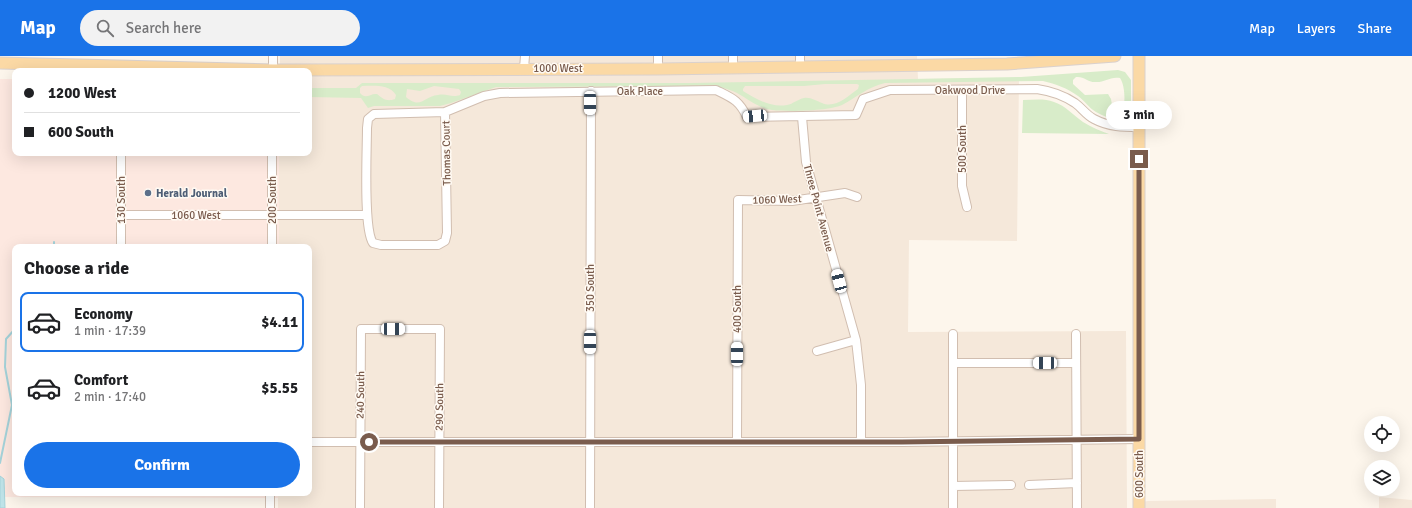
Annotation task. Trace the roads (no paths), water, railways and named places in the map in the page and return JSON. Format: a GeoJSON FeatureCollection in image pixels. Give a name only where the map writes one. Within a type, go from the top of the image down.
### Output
{"type":"FeatureCollection","features":[{"type":"Feature","properties":{"kind":"main road","name":"1000 West"},"geometry":{"type":"LineString","coordinates":[[312,70],[524,68],[658,69],[733,61],[1007,60],[1115,56]]}},
{"type":"Feature","properties":{"kind":"main road","name":"600 South"},"geometry":{"type":"LineString","coordinates":[[1139,56],[1139,508]]}},
{"type":"Feature","properties":{"kind":"main road","name":"1000 West"},"geometry":{"type":"LineString","coordinates":[[0,63],[122,68]]}},
{"type":"Feature","properties":{"kind":"street"},"geometry":{"type":"LineString","coordinates":[[273,56],[273,68]]}},
{"type":"Feature","properties":{"kind":"street"},"geometry":{"type":"LineString","coordinates":[[524,68],[525,56]]}},
{"type":"Feature","properties":{"kind":"street"},"geometry":{"type":"LineString","coordinates":[[658,56],[658,69]]}},
{"type":"Feature","properties":{"kind":"street","name":"Oakwood Drive"},"geometry":{"type":"LineString","coordinates":[[802,116],[856,115],[863,98],[890,90],[1037,89],[1050,91],[1063,96],[1076,104],[1090,116],[1107,124],[1120,127],[1139,127]]}},
{"type":"Feature","properties":{"kind":"street","name":"Oak Place"},"geometry":{"type":"LineString","coordinates":[[445,112],[484,96],[500,93],[716,90],[733,98],[741,105],[746,117],[802,116]]}},
{"type":"Feature","properties":{"kind":"street","name":"500 South"},"geometry":{"type":"LineString","coordinates":[[962,90],[962,186],[967,207]]}},
{"type":"Feature","properties":{"kind":"street","name":"350 South"},"geometry":{"type":"LineString","coordinates":[[590,508],[591,91]]}},
{"type":"Feature","properties":{"kind":"street","name":"Thomas Court"},"geometry":{"type":"LineString","coordinates":[[445,112],[448,233],[445,241],[438,245],[381,245],[372,243],[368,237],[367,215],[368,119],[374,114],[445,112]]}},
{"type":"Feature","properties":{"kind":"street","name":"Three Point Avenue"},"geometry":{"type":"LineString","coordinates":[[802,116],[806,162],[856,340],[861,385],[861,441]]}},
{"type":"Feature","properties":{"kind":"street","name":"130 South"},"geometry":{"type":"LineString","coordinates":[[121,156],[121,244]]}},
{"type":"Feature","properties":{"kind":"street","name":"200 South"},"geometry":{"type":"LineString","coordinates":[[272,156],[272,244]]}},
{"type":"Feature","properties":{"kind":"street","name":"1060 West"},"geometry":{"type":"LineString","coordinates":[[738,200],[792,201],[815,196],[845,193],[857,197]]}},
{"type":"Feature","properties":{"kind":"street","name":"400 South"},"geometry":{"type":"LineString","coordinates":[[737,441],[738,200]]}},
{"type":"Feature","properties":{"kind":"street","name":"1060 West"},"geometry":{"type":"LineString","coordinates":[[121,215],[272,216]]}},
{"type":"Feature","properties":{"kind":"street"},"geometry":{"type":"LineString","coordinates":[[272,216],[367,215]]}},
{"type":"Feature","properties":{"kind":"street","name":"240 South"},"geometry":{"type":"LineString","coordinates":[[360,508],[361,329],[440,329]]}},
{"type":"Feature","properties":{"kind":"street","name":"290 South"},"geometry":{"type":"LineString","coordinates":[[439,508],[440,329]]}},
{"type":"Feature","properties":{"kind":"street"},"geometry":{"type":"LineString","coordinates":[[953,334],[953,508]]}},
{"type":"Feature","properties":{"kind":"street"},"geometry":{"type":"LineString","coordinates":[[1076,334],[1077,508]]}},
{"type":"Feature","properties":{"kind":"street"},"geometry":{"type":"LineString","coordinates":[[817,351],[856,340]]}},
{"type":"Feature","properties":{"kind":"street"},"geometry":{"type":"LineString","coordinates":[[953,363],[1076,363]]}},
{"type":"Feature","properties":{"kind":"street"},"geometry":{"type":"LineString","coordinates":[[312,442],[953,441],[1139,439]]}},
{"type":"Feature","properties":{"kind":"street"},"geometry":{"type":"LineString","coordinates":[[1029,485],[1077,483]]}},
{"type":"Feature","properties":{"kind":"street"},"geometry":{"type":"LineString","coordinates":[[953,486],[1011,485]]}},
{"type":"Feature","properties":{"kind":"street"},"geometry":{"type":"LineString","coordinates":[[270,496],[270,508]]}},
{"type":"Feature","properties":{"kind":"water"},"geometry":{"type":"Polygon","coordinates":[[[0,476],[4,479],[5,508],[0,508],[0,476]]]}},
{"type":"Feature","properties":{"kind":"waterway"},"geometry":{"type":"LineString","coordinates":[[12,332],[6,339],[5,367],[12,405]]}},
{"type":"Feature","properties":{"kind":"waterway"},"geometry":{"type":"LineString","coordinates":[[0,463],[12,405]]}},
{"type":"Feature","properties":{"kind":"place","name":"Herald Journal"},"geometry":{"type":"Point","coordinates":[148,193]}}]}
